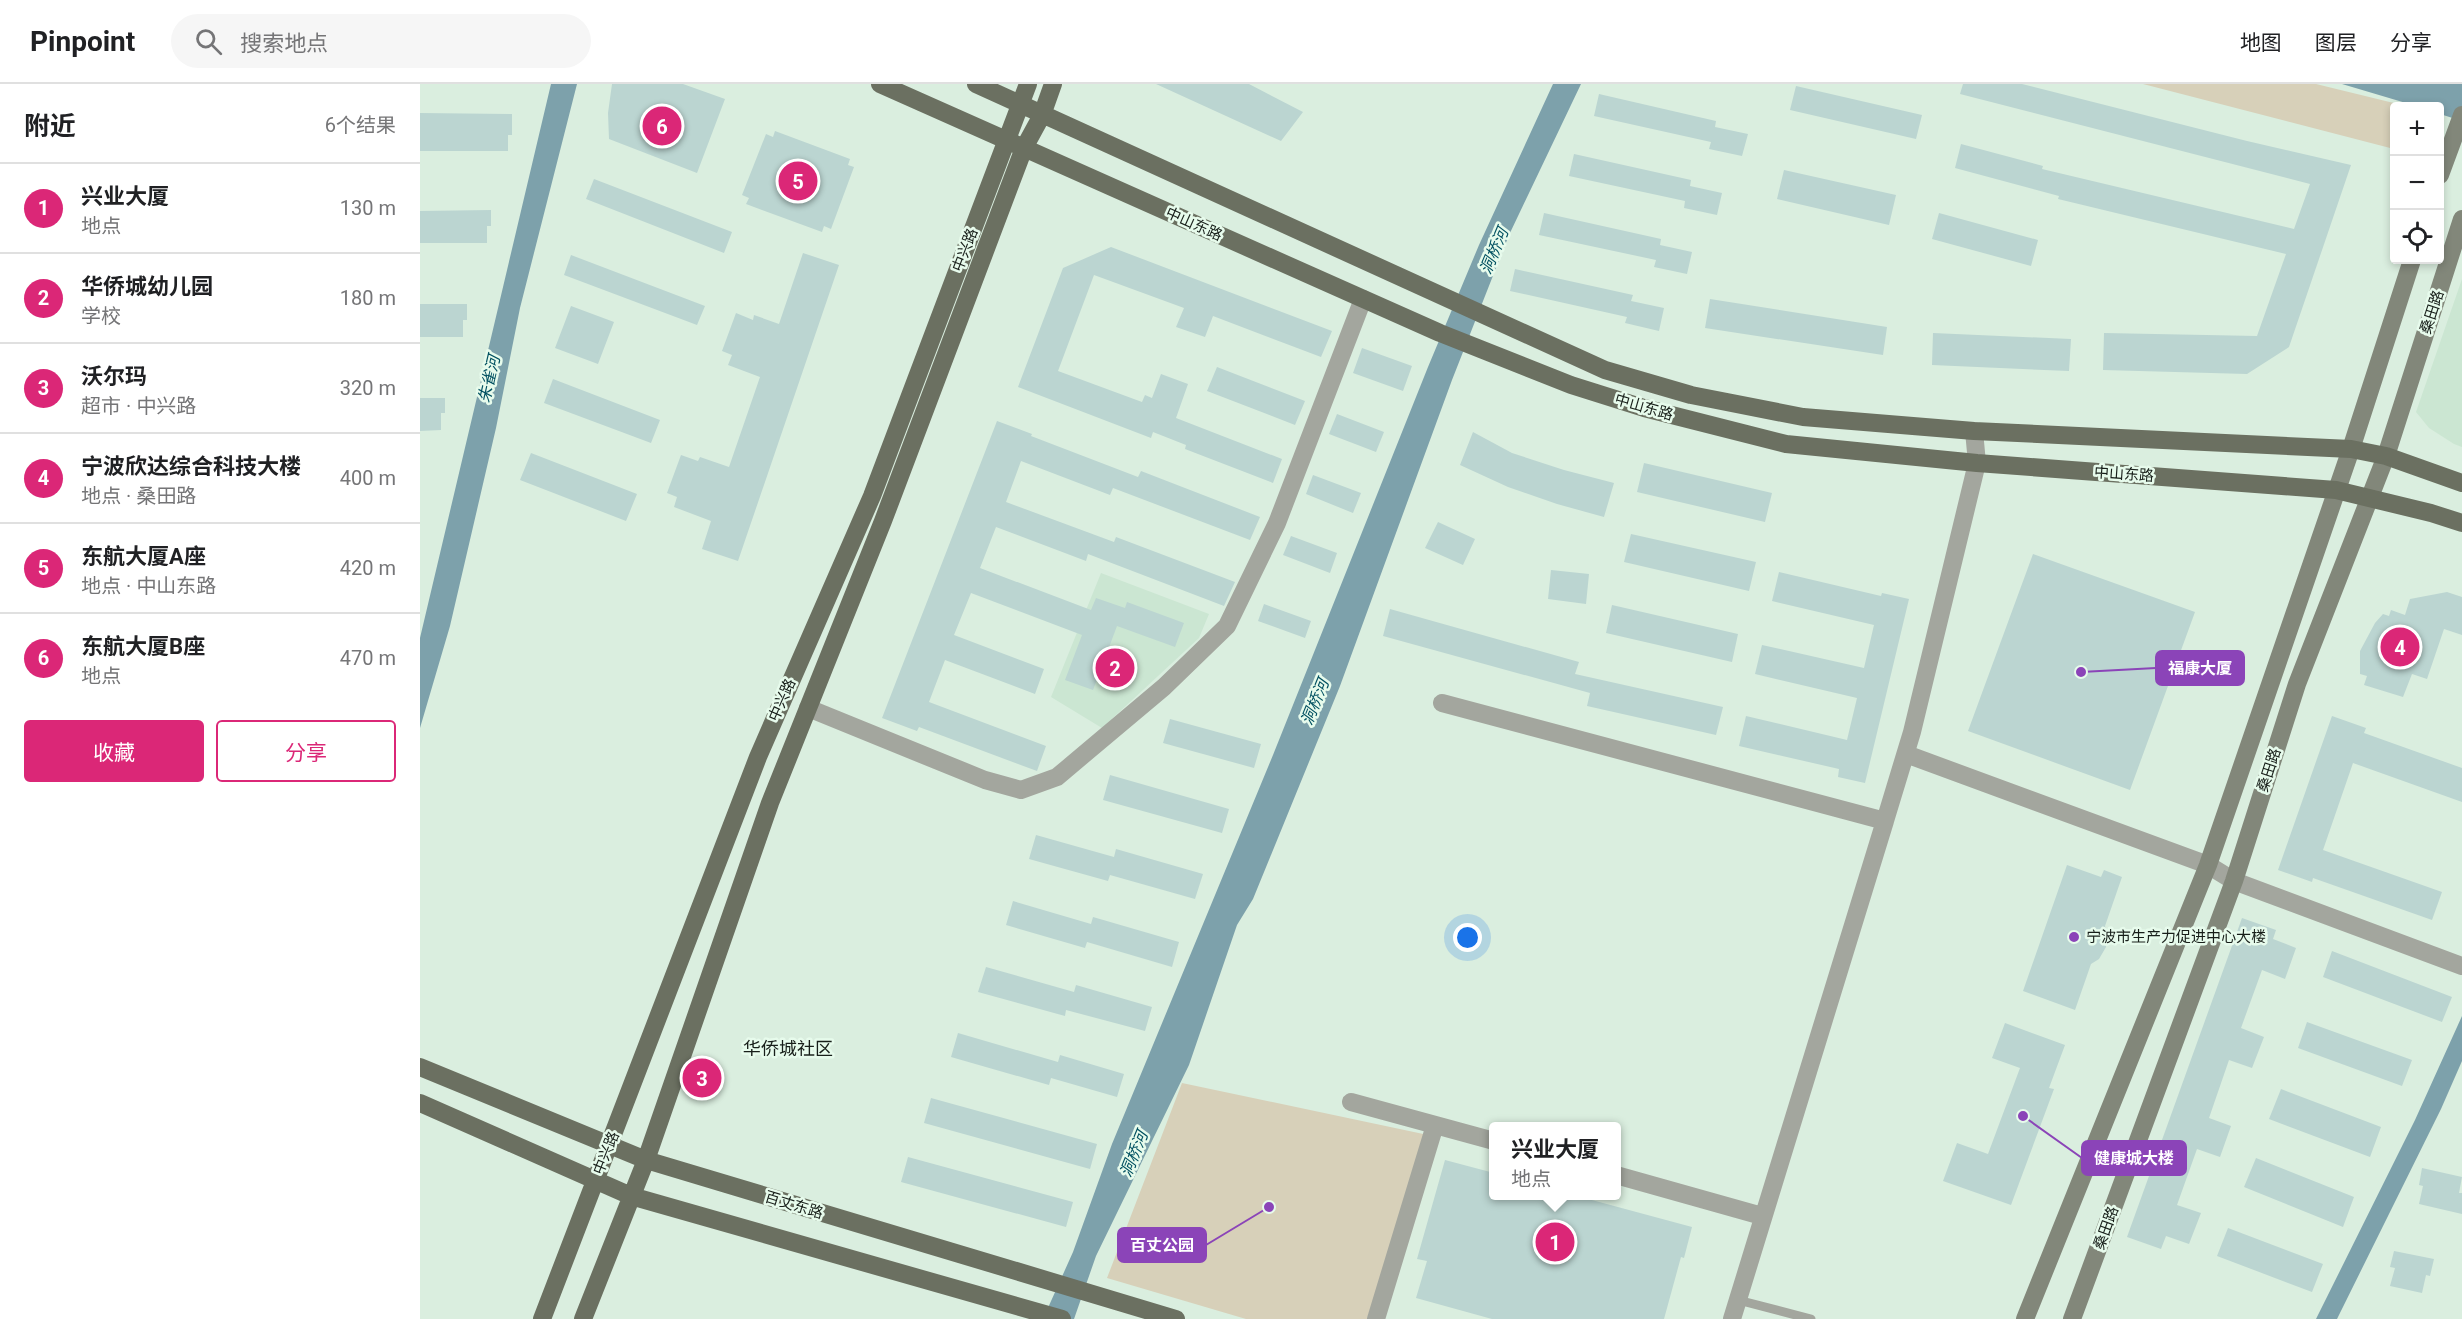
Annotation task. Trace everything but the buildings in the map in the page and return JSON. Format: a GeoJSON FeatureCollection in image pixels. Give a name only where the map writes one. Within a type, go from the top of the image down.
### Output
{"type":"FeatureCollection","features":[{"type":"Feature","properties":{"kind":"main road","name":"中山东路"},"geometry":{"type":"LineString","coordinates":[[880,84],[1440,333],[1571,385],[1644,408],[1786,444],[1977,463],[2336,490],[2370,497],[2462,524]]}},
{"type":"Feature","properties":{"kind":"main road","name":"中山东路"},"geometry":{"type":"LineString","coordinates":[[976,84],[1605,370],[1691,395],[1803,417],[1974,431],[2350,449],[2386,456],[2462,483]]}},
{"type":"Feature","properties":{"kind":"main road","name":"中兴路"},"geometry":{"type":"LineString","coordinates":[[542,1319],[758,757],[872,496],[1028,84]]}},
{"type":"Feature","properties":{"kind":"main road","name":"中兴路"},"geometry":{"type":"LineString","coordinates":[[583,1319],[646,1160],[770,803],[883,521],[1024,148],[1042,115],[1053,84]]}},
{"type":"Feature","properties":{"kind":"main road"},"geometry":{"type":"LineString","coordinates":[[2444,160],[2462,115]]}},
{"type":"Feature","properties":{"kind":"main road","name":"桑田路"},"geometry":{"type":"LineString","coordinates":[[2072,1319],[2234,881],[2297,684],[2386,456],[2462,219]]}},
{"type":"Feature","properties":{"kind":"main road","name":"桑田路"},"geometry":{"type":"LineString","coordinates":[[2025,1319],[2208,865],[2411,264]]}},
{"type":"Feature","properties":{"kind":"main road","name":"百丈东路"},"geometry":{"type":"LineString","coordinates":[[420,1067],[609,1147],[646,1160],[1176,1319]]}},
{"type":"Feature","properties":{"kind":"main road"},"geometry":{"type":"LineString","coordinates":[[420,1103],[594,1182],[631,1196],[1062,1319]]}},
{"type":"Feature","properties":{"kind":"street"},"geometry":{"type":"LineString","coordinates":[[808,708],[985,780],[1022,790],[1058,777],[1164,687],[1227,626],[1276,523],[1363,299]]}},
{"type":"Feature","properties":{"kind":"street"},"geometry":{"type":"LineString","coordinates":[[1732,1319],[1906,754],[1977,463],[1974,431]]}},
{"type":"Feature","properties":{"kind":"street"},"geometry":{"type":"LineString","coordinates":[[1442,703],[1885,821]]}},
{"type":"Feature","properties":{"kind":"street"},"geometry":{"type":"LineString","coordinates":[[1906,754],[2208,865],[2234,881],[2462,966]]}},
{"type":"Feature","properties":{"kind":"street"},"geometry":{"type":"LineString","coordinates":[[1351,1102],[1489,1140]]}},
{"type":"Feature","properties":{"kind":"street"},"geometry":{"type":"LineString","coordinates":[[1376,1319],[1435,1125]]}},
{"type":"Feature","properties":{"kind":"street"},"geometry":{"type":"LineString","coordinates":[[1621,1176],[1762,1216]]}},
{"type":"Feature","properties":{"kind":"lane"},"geometry":{"type":"LineString","coordinates":[[1738,1300],[1811,1319]]}},
{"type":"Feature","properties":{"kind":"shaded area"},"geometry":{"type":"Polygon","coordinates":[[[2143,84],[2316,84],[2390,102],[2390,148],[2143,84]]]}},
{"type":"Feature","properties":{"kind":"shaded area"},"geometry":{"type":"Polygon","coordinates":[[[2462,279],[2462,447],[2429,428],[2416,412],[2462,279]]]}},
{"type":"Feature","properties":{"kind":"shaded area"},"geometry":{"type":"Polygon","coordinates":[[[1101,573],[1209,614],[1199,638],[1102,728],[1051,697],[1101,573]]]}},
{"type":"Feature","properties":{"kind":"shaded area"},"geometry":{"type":"Polygon","coordinates":[[[1182,1083],[1428,1135],[1367,1319],[1246,1319],[1107,1278],[1182,1083]]]}},
{"type":"Feature","properties":{"kind":"water","name":"朱雀河"},"geometry":{"type":"Polygon","coordinates":[[[551,84],[577,84],[520,308],[496,428],[450,626],[420,728],[420,638],[551,84]]]}},
{"type":"Feature","properties":{"kind":"water","name":"洞桥河"},"geometry":{"type":"Polygon","coordinates":[[[1553,84],[1581,84],[1509,235],[1452,380],[1340,686],[1253,899],[1237,925],[1189,1065],[1096,1256],[1074,1319],[1043,1319],[1073,1252],[1112,1144],[1273,755],[1428,367],[1479,245],[1553,84]]]}},
{"type":"Feature","properties":{"kind":"water"},"geometry":{"type":"Polygon","coordinates":[[[2342,84],[2462,84],[2462,121],[2444,115],[2444,102],[2403,102],[2342,84]]]}},
{"type":"Feature","properties":{"kind":"water"},"geometry":{"type":"Polygon","coordinates":[[[2462,1016],[2462,1061],[2441,1109],[2337,1319],[2316,1319],[2415,1120],[2462,1016]]]}},
{"type":"Feature","properties":{"kind":"place","name":"东航大厦B座"},"geometry":{"type":"Point","coordinates":[662,126]}},
{"type":"Feature","properties":{"kind":"place","name":"东航大厦A座"},"geometry":{"type":"Point","coordinates":[798,181]}},
{"type":"Feature","properties":{"kind":"place","name":"宁波欣达综合科技大楼"},"geometry":{"type":"Point","coordinates":[2400,647]}},
{"type":"Feature","properties":{"kind":"place","name":"华侨城幼儿园"},"geometry":{"type":"Point","coordinates":[1115,668]}},
{"type":"Feature","properties":{"kind":"place","name":"福康大厦"},"geometry":{"type":"Point","coordinates":[2081,672]}},
{"type":"Feature","properties":{"kind":"place","name":"宁波市生产力促进中心大楼"},"geometry":{"type":"Point","coordinates":[2074,937]}},
{"type":"Feature","properties":{"kind":"place","name":"沃尔玛"},"geometry":{"type":"Point","coordinates":[702,1078]}},
{"type":"Feature","properties":{"kind":"place","name":"健康城大楼"},"geometry":{"type":"Point","coordinates":[2023,1116]}},
{"type":"Feature","properties":{"kind":"place","name":"百丈公园"},"geometry":{"type":"Point","coordinates":[1269,1207]}},
{"type":"Feature","properties":{"kind":"place","name":"兴业大厦"},"geometry":{"type":"Point","coordinates":[1555,1242]}},
{"type":"Feature","properties":{"kind":"district","name":"华侨城社区"},"geometry":{"type":"Point","coordinates":[788,1048]}}]}
